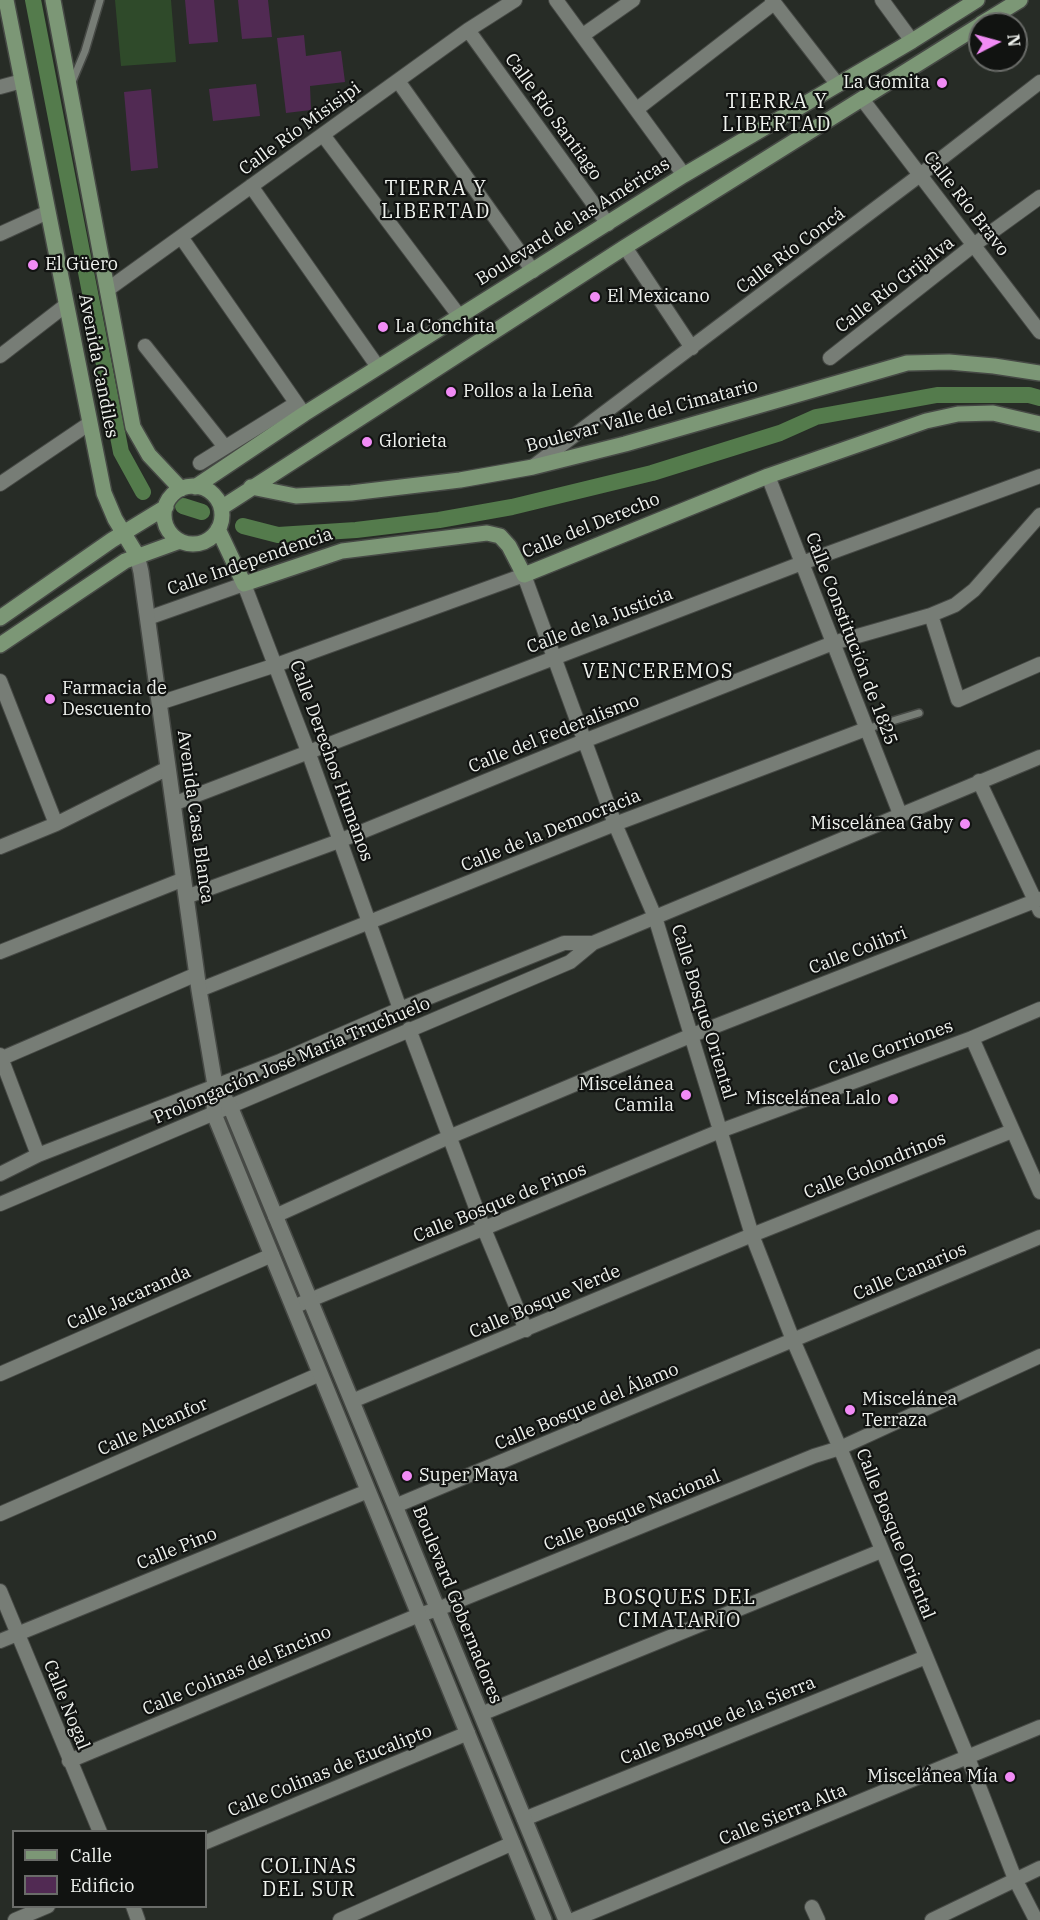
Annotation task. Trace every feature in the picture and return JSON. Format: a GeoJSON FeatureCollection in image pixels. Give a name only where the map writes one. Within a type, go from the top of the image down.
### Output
{"type":"FeatureCollection","features":[{"type":"Feature","properties":{"kind":"main road","name":"Avenida Candiles"},"geometry":{"type":"LineString","coordinates":[[6,0],[104,493],[123,534],[137,555]]}},
{"type":"Feature","properties":{"kind":"main road","name":"Avenida Candiles"},"geometry":{"type":"LineString","coordinates":[[53,0],[133,427],[149,455],[188,488]]}},
{"type":"Feature","properties":{"kind":"main road","name":"Boulevard de las Américas"},"geometry":{"type":"LineString","coordinates":[[188,488],[300,409],[378,367],[684,175],[912,41],[976,0]]}},
{"type":"Feature","properties":{"kind":"main road"},"geometry":{"type":"LineString","coordinates":[[1000,12],[1020,0]]}},
{"type":"Feature","properties":{"kind":"main road"},"geometry":{"type":"LineString","coordinates":[[221,508],[625,247],[968,32]]}},
{"type":"Feature","properties":{"kind":"main road","name":"Boulevar Valle del Cimatario"},"geometry":{"type":"LineString","coordinates":[[251,487],[296,496],[351,493],[460,480],[533,467],[625,444],[907,363],[994,366],[1040,373]]}},
{"type":"Feature","properties":{"kind":"main road","name":"Calle del Derecho"},"geometry":{"type":"LineString","coordinates":[[524,574],[768,476],[926,421],[958,414],[993,413],[1040,424]]}},
{"type":"Feature","properties":{"kind":"main road"},"geometry":{"type":"LineString","coordinates":[[188,488],[211,492],[216,496],[221,508],[222,519],[218,529],[207,540],[200,543],[186,544],[180,541],[171,534],[165,520],[166,507],[171,497],[188,488]]}},
{"type":"Feature","properties":{"kind":"main road"},"geometry":{"type":"LineString","coordinates":[[0,618],[166,507]]}},
{"type":"Feature","properties":{"kind":"main road","name":"Calle Derechos Humanos"},"geometry":{"type":"LineString","coordinates":[[218,529],[244,584]]}},
{"type":"Feature","properties":{"kind":"main road","name":"Calle Independencia"},"geometry":{"type":"LineString","coordinates":[[244,584],[342,551],[487,533],[500,536],[510,546],[524,574]]}},
{"type":"Feature","properties":{"kind":"main road"},"geometry":{"type":"LineString","coordinates":[[0,645],[125,561],[180,541]]}},
{"type":"Feature","properties":{"kind":"street","name":"Calle Río Misisipi"},"geometry":{"type":"LineString","coordinates":[[107,290],[468,30],[515,0]]}},
{"type":"Feature","properties":{"kind":"street"},"geometry":{"type":"LineString","coordinates":[[556,0],[684,175]]}},
{"type":"Feature","properties":{"kind":"street"},"geometry":{"type":"LineString","coordinates":[[583,35],[633,0]]}},
{"type":"Feature","properties":{"kind":"street"},"geometry":{"type":"LineString","coordinates":[[882,0],[912,41]]}},
{"type":"Feature","properties":{"kind":"street"},"geometry":{"type":"LineString","coordinates":[[637,109],[773,2],[838,85]]}},
{"type":"Feature","properties":{"kind":"street","name":"Calle Río Santiago"},"geometry":{"type":"LineString","coordinates":[[468,30],[608,224]]}},
{"type":"Feature","properties":{"kind":"street"},"geometry":{"type":"LineString","coordinates":[[0,87],[22,81]]}},
{"type":"Feature","properties":{"kind":"street"},"geometry":{"type":"LineString","coordinates":[[398,81],[532,271]]}},
{"type":"Feature","properties":{"kind":"street","name":"Calle Río Concá"},"geometry":{"type":"LineString","coordinates":[[533,467],[1040,82]]}},
{"type":"Feature","properties":{"kind":"street","name":"Calle Río Bravo"},"geometry":{"type":"LineString","coordinates":[[862,99],[975,244],[1034,312],[1040,332]]}},
{"type":"Feature","properties":{"kind":"street"},"geometry":{"type":"LineString","coordinates":[[323,135],[460,317]]}},
{"type":"Feature","properties":{"kind":"street"},"geometry":{"type":"LineString","coordinates":[[251,186],[378,367]]}},
{"type":"Feature","properties":{"kind":"street","name":"Calle Río Grijalva"},"geometry":{"type":"LineString","coordinates":[[830,358],[975,244],[1040,197]]}},
{"type":"Feature","properties":{"kind":"street"},"geometry":{"type":"LineString","coordinates":[[1,234],[48,212]]}},
{"type":"Feature","properties":{"kind":"street"},"geometry":{"type":"LineString","coordinates":[[182,237],[300,409]]}},
{"type":"Feature","properties":{"kind":"street"},"geometry":{"type":"LineString","coordinates":[[625,247],[692,348]]}},
{"type":"Feature","properties":{"kind":"street"},"geometry":{"type":"LineString","coordinates":[[0,356],[66,305]]}},
{"type":"Feature","properties":{"kind":"street"},"geometry":{"type":"LineString","coordinates":[[145,346],[225,447]]}},
{"type":"Feature","properties":{"kind":"street","name":"Boulevard de las Américas"},"geometry":{"type":"LineString","coordinates":[[200,463],[225,447],[300,409]]}},
{"type":"Feature","properties":{"kind":"street"},"geometry":{"type":"LineString","coordinates":[[0,484],[90,423]]}},
{"type":"Feature","properties":{"kind":"street","name":"Calle Constitución de 1825"},"geometry":{"type":"LineString","coordinates":[[768,476],[900,814]]}},
{"type":"Feature","properties":{"kind":"street","name":"Calle de la Justicia"},"geometry":{"type":"LineString","coordinates":[[173,804],[802,563],[1040,476]]}},
{"type":"Feature","properties":{"kind":"street","name":"Calle del Federalismo"},"geometry":{"type":"LineString","coordinates":[[186,897],[339,841],[833,643],[931,615],[955,605],[974,590],[1040,515]]}},
{"type":"Feature","properties":{"kind":"street","name":"Avenida Casa Blanca"},"geometry":{"type":"LineString","coordinates":[[137,555],[148,618],[199,990],[215,1085],[214,1114]]}},
{"type":"Feature","properties":{"kind":"street","name":"Calle Bosque Oriental"},"geometry":{"type":"LineString","coordinates":[[524,574],[615,824],[655,917],[752,1235],[793,1340],[968,1758],[1015,1879],[1036,1920]]}},
{"type":"Feature","properties":{"kind":"street","name":"Calle del Derecho"},"geometry":{"type":"LineString","coordinates":[[159,703],[276,664],[524,574]]}},
{"type":"Feature","properties":{"kind":"street","name":"Calle Independencia"},"geometry":{"type":"LineString","coordinates":[[148,618],[244,584]]}},
{"type":"Feature","properties":{"kind":"street","name":"Calle Derechos Humanos"},"geometry":{"type":"LineString","coordinates":[[244,584],[309,753],[400,1009]]}},
{"type":"Feature","properties":{"kind":"street"},"geometry":{"type":"LineString","coordinates":[[931,615],[958,700],[1040,664]]}},
{"type":"Feature","properties":{"kind":"street"},"geometry":{"type":"LineString","coordinates":[[0,681],[56,824]]}},
{"type":"Feature","properties":{"kind":"street","name":"Calle de la Democracia"},"geometry":{"type":"LineString","coordinates":[[199,990],[615,824],[866,729]]}},
{"type":"Feature","properties":{"kind":"street","name":"Prolongación José María Truchuelo"},"geometry":{"type":"LineString","coordinates":[[0,1204],[570,962],[593,943],[1040,757]]}},
{"type":"Feature","properties":{"kind":"street"},"geometry":{"type":"LineString","coordinates":[[0,847],[56,824],[168,768]]}},
{"type":"Feature","properties":{"kind":"street"},"geometry":{"type":"LineString","coordinates":[[979,781],[1038,904]]}},
{"type":"Feature","properties":{"kind":"street"},"geometry":{"type":"LineString","coordinates":[[0,952],[184,879]]}},
{"type":"Feature","properties":{"kind":"street","name":"Calle Colibri"},"geometry":{"type":"LineString","coordinates":[[275,1216],[448,1137],[690,1036],[1038,904]]}},
{"type":"Feature","properties":{"kind":"street","name":"Prolongación José María Truchuelo"},"geometry":{"type":"LineString","coordinates":[[0,1174],[38,1155],[280,1060],[564,943],[593,943]]}},
{"type":"Feature","properties":{"kind":"street"},"geometry":{"type":"LineString","coordinates":[[38,1155],[0,1057],[197,974]]}},
{"type":"Feature","properties":{"kind":"street","name":"Calle Gorriones"},"geometry":{"type":"LineString","coordinates":[[720,1131],[972,1038],[1040,1009]]}},
{"type":"Feature","properties":{"kind":"street"},"geometry":{"type":"LineString","coordinates":[[409,1029],[448,1137],[526,1330]]}},
{"type":"Feature","properties":{"kind":"street"},"geometry":{"type":"LineString","coordinates":[[972,1038],[1040,1191]]}},
{"type":"Feature","properties":{"kind":"street","name":"Avenida Casa Blanca"},"geometry":{"type":"LineString","coordinates":[[215,1085],[230,1106]]}},
{"type":"Feature","properties":{"kind":"street","name":"Boulevard Gobernadores"},"geometry":{"type":"LineString","coordinates":[[230,1106],[566,1920]]}},
{"type":"Feature","properties":{"kind":"street"},"geometry":{"type":"LineString","coordinates":[[214,1114],[544,1920]]}},
{"type":"Feature","properties":{"kind":"street","name":"Calle Bosque de Pinos"},"geometry":{"type":"LineString","coordinates":[[293,1307],[720,1131]]}},
{"type":"Feature","properties":{"kind":"street","name":"Calle Golondrinos"},"geometry":{"type":"LineString","coordinates":[[752,1235],[1012,1131]]}},
{"type":"Feature","properties":{"kind":"street","name":"Calle Bosque Verde"},"geometry":{"type":"LineString","coordinates":[[352,1401],[752,1235]]}},
{"type":"Feature","properties":{"kind":"street","name":"Calle Canarios"},"geometry":{"type":"LineString","coordinates":[[793,1340],[1040,1237]]}},
{"type":"Feature","properties":{"kind":"street","name":"Calle Jacaranda"},"geometry":{"type":"LineString","coordinates":[[0,1374],[272,1255]]}},
{"type":"Feature","properties":{"kind":"street","name":"Calle Bosque del Álamo"},"geometry":{"type":"LineString","coordinates":[[395,1506],[793,1340]]}},
{"type":"Feature","properties":{"kind":"street","name":"Calle Bosque Nacional"},"geometry":{"type":"LineString","coordinates":[[419,1615],[438,1610],[814,1456],[840,1448],[1040,1356]]}},
{"type":"Feature","properties":{"kind":"street","name":"Calle Alcanfor"},"geometry":{"type":"LineString","coordinates":[[0,1514],[320,1374]]}},
{"type":"Feature","properties":{"kind":"street","name":"Calle Pino"},"geometry":{"type":"LineString","coordinates":[[0,1641],[368,1491]]}},
{"type":"Feature","properties":{"kind":"street"},"geometry":{"type":"LineString","coordinates":[[481,1714],[881,1551]]}},
{"type":"Feature","properties":{"kind":"street","name":"Calle Nogal"},"geometry":{"type":"LineString","coordinates":[[0,1591],[99,1830]]}},
{"type":"Feature","properties":{"kind":"street","name":"Calle Colinas del Encino"},"geometry":{"type":"LineString","coordinates":[[69,1761],[419,1615]]}},
{"type":"Feature","properties":{"kind":"street","name":"Calle Bosque de la Sierra"},"geometry":{"type":"LineString","coordinates":[[524,1819],[926,1658]]}},
{"type":"Feature","properties":{"kind":"street","name":"Calle Sierra Alta"},"geometry":{"type":"LineString","coordinates":[[573,1920],[1040,1727]]}},
{"type":"Feature","properties":{"kind":"street","name":"Calle Colinas de Eucalipto"},"geometry":{"type":"LineString","coordinates":[[207,1842],[468,1733]]}},
{"type":"Feature","properties":{"kind":"street"},"geometry":{"type":"LineString","coordinates":[[340,1920],[513,1844]]}},
{"type":"Feature","properties":{"kind":"street"},"geometry":{"type":"LineString","coordinates":[[932,1920],[1040,1868]]}},
{"type":"Feature","properties":{"kind":"street"},"geometry":{"type":"LineString","coordinates":[[812,1907],[818,1920]]}},
{"type":"Feature","properties":{"kind":"street"},"geometry":{"type":"LineString","coordinates":[[15,1920],[43,1908]]}},
{"type":"Feature","properties":{"kind":"lane"},"geometry":{"type":"LineString","coordinates":[[70,87],[85,51],[100,0]]}},
{"type":"Feature","properties":{"kind":"lane","name":"Calle de la Democracia"},"geometry":{"type":"LineString","coordinates":[[866,729],[919,713]]}},
{"type":"Feature","properties":{"kind":"green space"},"geometry":{"type":"Polygon","coordinates":[[[115,0],[171,0],[176,62],[121,66],[115,0]]]}},
{"type":"Feature","properties":{"kind":"building"},"geometry":{"type":"Polygon","coordinates":[[[185,0],[214,0],[218,42],[189,44],[185,0]]]}},
{"type":"Feature","properties":{"kind":"building"},"geometry":{"type":"Polygon","coordinates":[[[238,0],[268,0],[272,37],[242,39],[238,0]]]}},
{"type":"Feature","properties":{"kind":"building"},"geometry":{"type":"Polygon","coordinates":[[[304,35],[306,56],[341,51],[345,82],[310,86],[311,110],[286,113],[277,38],[304,35]]]}},
{"type":"Feature","properties":{"kind":"building"},"geometry":{"type":"Polygon","coordinates":[[[256,84],[260,116],[213,121],[209,89],[256,84]]]}},
{"type":"Feature","properties":{"kind":"building"},"geometry":{"type":"Polygon","coordinates":[[[151,89],[158,168],[131,171],[124,92],[151,89]]]}},
{"type":"Feature","properties":{"kind":"waterway"},"geometry":{"type":"LineString","coordinates":[[33,0],[121,452],[143,492]]}},
{"type":"Feature","properties":{"kind":"waterway"},"geometry":{"type":"LineString","coordinates":[[243,526],[278,535],[356,530],[439,520],[512,507],[652,473],[780,433],[816,417],[937,395],[1029,395],[1040,398]]}},
{"type":"Feature","properties":{"kind":"waterway"},"geometry":{"type":"LineString","coordinates":[[183,506],[202,512]]}},
{"type":"Feature","properties":{"kind":"place","name":"La Gomita"},"geometry":{"type":"Point","coordinates":[942,83]}},
{"type":"Feature","properties":{"kind":"place","name":"El Güero"},"geometry":{"type":"Point","coordinates":[33,265]}},
{"type":"Feature","properties":{"kind":"place","name":"El Mexicano"},"geometry":{"type":"Point","coordinates":[595,297]}},
{"type":"Feature","properties":{"kind":"place","name":"La Conchita"},"geometry":{"type":"Point","coordinates":[383,327]}},
{"type":"Feature","properties":{"kind":"place","name":"Pollos a la Leña"},"geometry":{"type":"Point","coordinates":[451,392]}},
{"type":"Feature","properties":{"kind":"place","name":"Glorieta"},"geometry":{"type":"Point","coordinates":[367,442]}},
{"type":"Feature","properties":{"kind":"place","name":"Farmacia de Descuento"},"geometry":{"type":"Point","coordinates":[50,699]}},
{"type":"Feature","properties":{"kind":"place","name":"Miscelánea Gaby"},"geometry":{"type":"Point","coordinates":[965,824]}},
{"type":"Feature","properties":{"kind":"place","name":"Miscelánea Camila"},"geometry":{"type":"Point","coordinates":[686,1095]}},
{"type":"Feature","properties":{"kind":"place","name":"Miscelánea Lalo"},"geometry":{"type":"Point","coordinates":[893,1099]}},
{"type":"Feature","properties":{"kind":"place","name":"Miscelánea Terraza"},"geometry":{"type":"Point","coordinates":[850,1410]}},
{"type":"Feature","properties":{"kind":"place","name":"Super Maya"},"geometry":{"type":"Point","coordinates":[407,1476]}},
{"type":"Feature","properties":{"kind":"place","name":"Miscelánea Mía"},"geometry":{"type":"Point","coordinates":[1010,1777]}},
{"type":"Feature","properties":{"kind":"district","name":"TIERRA Y LIBERTAD"},"geometry":{"type":"Point","coordinates":[777,114]}},
{"type":"Feature","properties":{"kind":"district","name":"TIERRA Y LIBERTAD"},"geometry":{"type":"Point","coordinates":[436,200]}},
{"type":"Feature","properties":{"kind":"district","name":"VENCEREMOS"},"geometry":{"type":"Point","coordinates":[658,672]}},
{"type":"Feature","properties":{"kind":"district","name":"BOSQUES DEL CIMATARIO"},"geometry":{"type":"Point","coordinates":[680,1610]}},
{"type":"Feature","properties":{"kind":"district","name":"COLINAS DEL SUR"},"geometry":{"type":"Point","coordinates":[309,1878]}}]}
